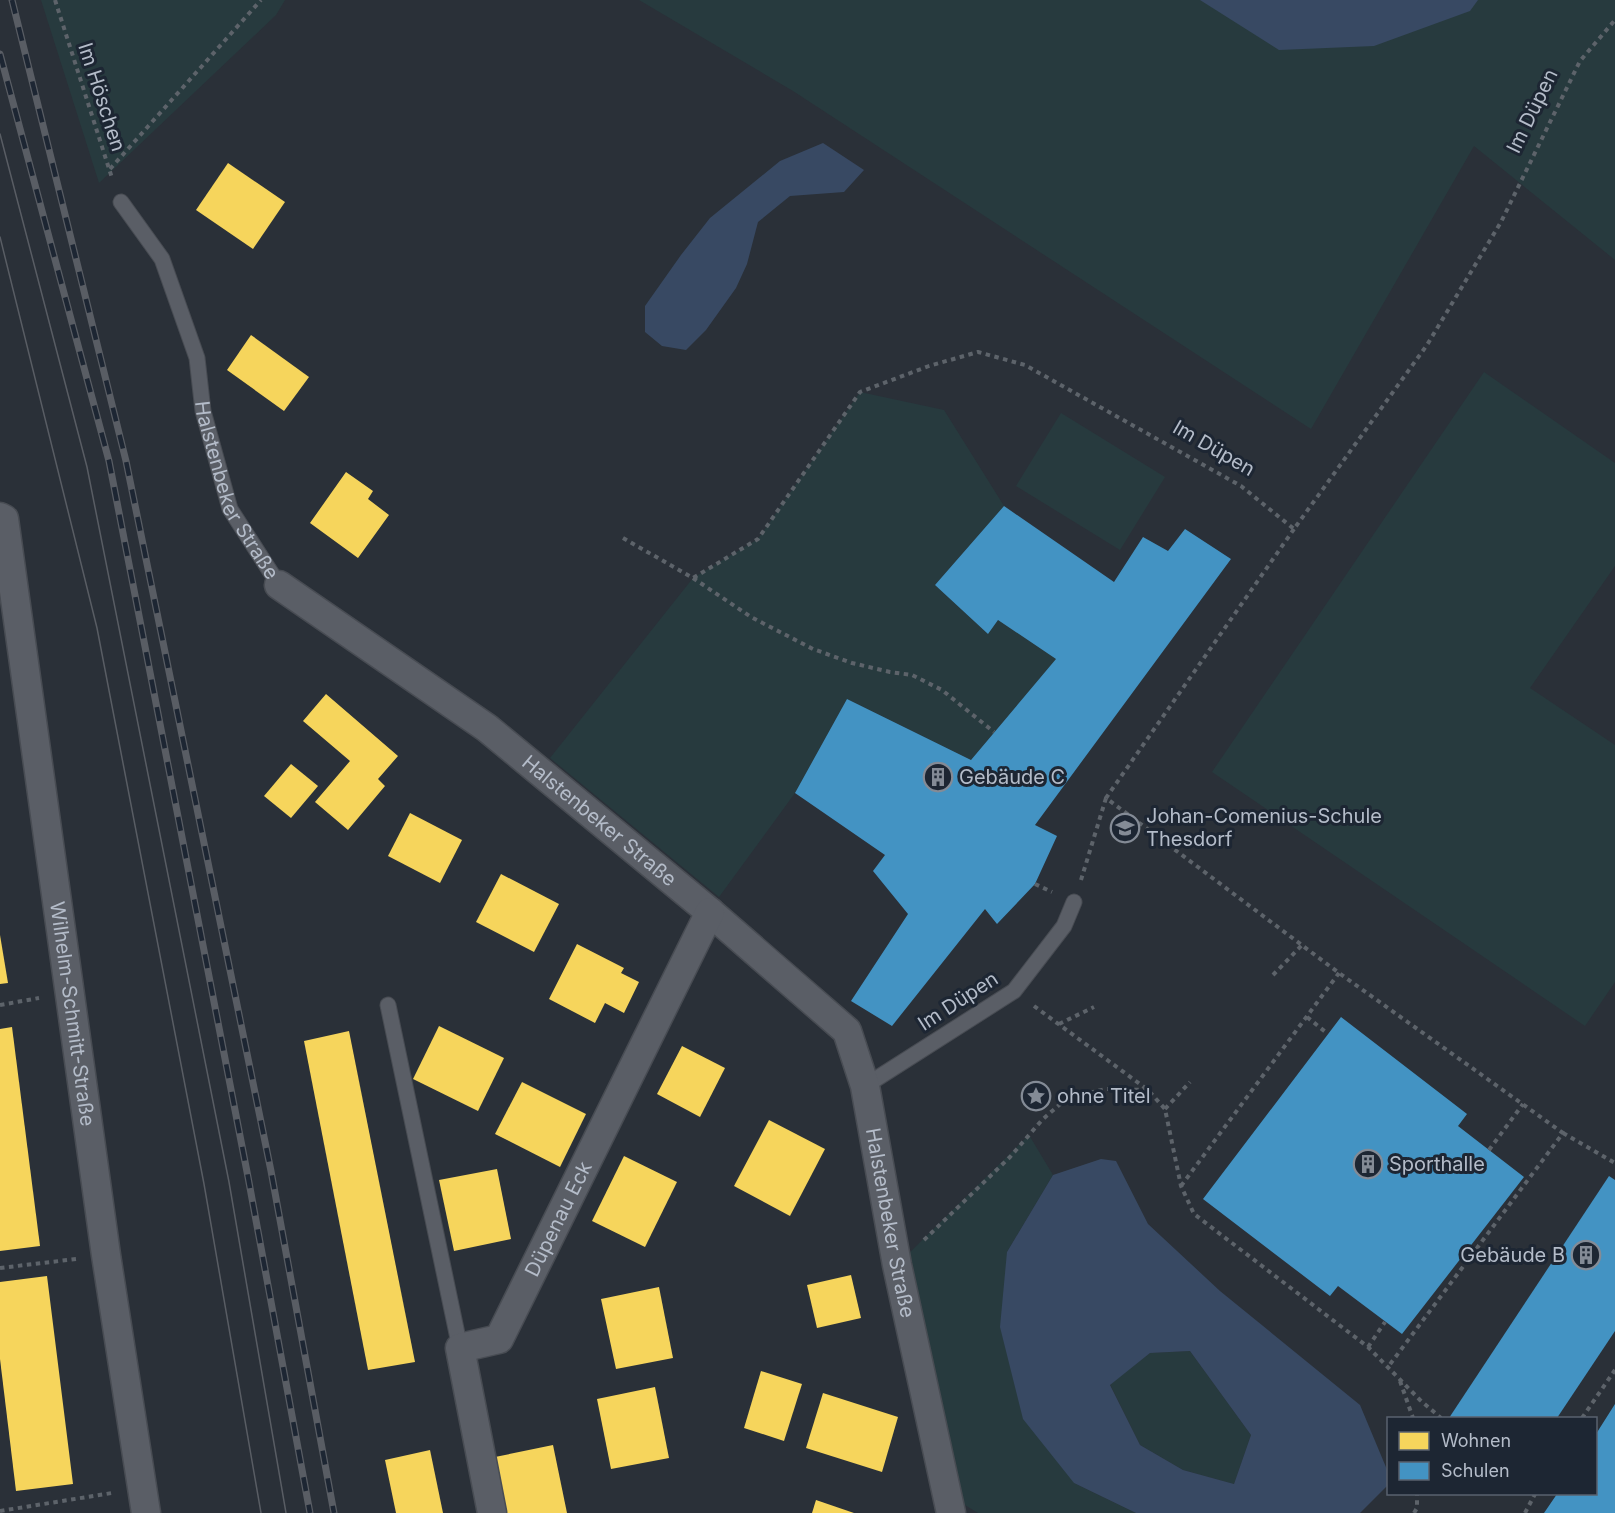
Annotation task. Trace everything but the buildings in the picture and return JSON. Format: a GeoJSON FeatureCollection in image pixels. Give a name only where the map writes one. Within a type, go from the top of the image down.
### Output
{"type":"FeatureCollection","features":[{"type":"Feature","properties":{"kind":"street","name":"Wilhelm-Schmitt-Straße"},"geometry":{"type":"LineString","coordinates":[[0,517],[4,519],[106,1255],[144,1500]]}},
{"type":"Feature","properties":{"kind":"street","name":"Halstenbeker Straße"},"geometry":{"type":"LineString","coordinates":[[279,585],[487,728],[710,912],[847,1031],[865,1086],[897,1265],[951,1513]]}},
{"type":"Feature","properties":{"kind":"street","name":"Düpenau Eck"},"geometry":{"type":"LineString","coordinates":[[460,1348],[499,1339],[710,912]]}},
{"type":"Feature","properties":{"kind":"street"},"geometry":{"type":"LineString","coordinates":[[460,1348],[492,1513]]}},
{"type":"Feature","properties":{"kind":"lane","name":"Halstenbeker Straße"},"geometry":{"type":"LineString","coordinates":[[121,202],[162,258],[197,358],[203,411],[230,509],[279,585]]}},
{"type":"Feature","properties":{"kind":"lane","name":"Im Düpen"},"geometry":{"type":"LineString","coordinates":[[865,1086],[1014,991],[1064,926],[1074,902]]}},
{"type":"Feature","properties":{"kind":"lane"},"geometry":{"type":"LineString","coordinates":[[388,1005],[460,1348]]}},
{"type":"Feature","properties":{"kind":"path","name":"Im Höschen"},"geometry":{"type":"LineString","coordinates":[[55,0],[121,202]]}},
{"type":"Feature","properties":{"kind":"path"},"geometry":{"type":"LineString","coordinates":[[109,170],[261,0]]}},
{"type":"Feature","properties":{"kind":"path","name":"Im Düpen"},"geometry":{"type":"LineString","coordinates":[[693,578],[758,539],[860,393],[929,366],[978,352],[1025,365],[1241,486],[1294,529],[1427,345],[1500,222],[1580,61],[1615,20]]}},
{"type":"Feature","properties":{"kind":"path"},"geometry":{"type":"LineString","coordinates":[[1074,902],[1106,798],[1294,529]]}},
{"type":"Feature","properties":{"kind":"path"},"geometry":{"type":"LineString","coordinates":[[623,538],[693,578],[751,617],[813,649],[852,663],[912,675],[942,690],[994,732]]}},
{"type":"Feature","properties":{"kind":"path"},"geometry":{"type":"LineString","coordinates":[[1106,798],[1339,973],[1563,1133],[1615,1163]]}},
{"type":"Feature","properties":{"kind":"path"},"geometry":{"type":"LineString","coordinates":[[1273,975],[1302,945]]}},
{"type":"Feature","properties":{"kind":"path"},"geometry":{"type":"LineString","coordinates":[[1181,1186],[1339,973]]}},
{"type":"Feature","properties":{"kind":"path"},"geometry":{"type":"LineString","coordinates":[[1014,991],[1148,1090],[1166,1109],[1181,1186],[1194,1214],[1368,1347],[1439,1417]]}},
{"type":"Feature","properties":{"kind":"path"},"geometry":{"type":"LineString","coordinates":[[0,1005],[70,993]]}},
{"type":"Feature","properties":{"kind":"path"},"geometry":{"type":"LineString","coordinates":[[1059,1024],[1094,1007]]}},
{"type":"Feature","properties":{"kind":"path"},"geometry":{"type":"LineString","coordinates":[[1307,1017],[1328,1034]]}},
{"type":"Feature","properties":{"kind":"path"},"geometry":{"type":"LineString","coordinates":[[1166,1109],[1190,1082]]}},
{"type":"Feature","properties":{"kind":"path"},"geometry":{"type":"LineString","coordinates":[[897,1265],[1010,1157],[1042,1120],[1067,1098],[1106,1089],[1148,1090]]}},
{"type":"Feature","properties":{"kind":"path"},"geometry":{"type":"LineString","coordinates":[[1489,1150],[1523,1104]]}},
{"type":"Feature","properties":{"kind":"path"},"geometry":{"type":"LineString","coordinates":[[1388,1367],[1563,1133]]}},
{"type":"Feature","properties":{"kind":"path"},"geometry":{"type":"LineString","coordinates":[[0,1268],[106,1255]]}},
{"type":"Feature","properties":{"kind":"path"},"geometry":{"type":"LineString","coordinates":[[1368,1347],[1385,1322]]}},
{"type":"Feature","properties":{"kind":"path"},"geometry":{"type":"LineString","coordinates":[[1583,1417],[1615,1370]]}},
{"type":"Feature","properties":{"kind":"path"},"geometry":{"type":"LineString","coordinates":[[1400,1380],[1412,1417]]}},
{"type":"Feature","properties":{"kind":"path"},"geometry":{"type":"LineString","coordinates":[[1414,1513],[1417,1508],[1417,1495]]}},
{"type":"Feature","properties":{"kind":"path"},"geometry":{"type":"LineString","coordinates":[[1525,1513],[1534,1495]]}},
{"type":"Feature","properties":{"kind":"path"},"geometry":{"type":"LineString","coordinates":[[0,1512],[144,1500]]}},
{"type":"Feature","properties":{"kind":"green space"},"geometry":{"type":"Polygon","coordinates":[[[41,0],[285,0],[276,15],[99,183],[41,0]]]}},
{"type":"Feature","properties":{"kind":"green space"},"geometry":{"type":"Polygon","coordinates":[[[639,0],[1615,0],[1615,260],[1474,146],[1311,429],[793,91],[639,0]]]}},
{"type":"Feature","properties":{"kind":"green space"},"geometry":{"type":"Polygon","coordinates":[[[1484,372],[1615,463],[1615,566],[1530,688],[1615,745],[1615,982],[1585,1026],[1212,772],[1484,372]]]}},
{"type":"Feature","properties":{"kind":"green space"},"geometry":{"type":"Polygon","coordinates":[[[860,392],[944,410],[1004,506],[935,585],[988,634],[998,620],[1056,659],[971,760],[847,699],[795,793],[719,897],[550,758],[693,578],[758,539],[860,392]]]}},
{"type":"Feature","properties":{"kind":"green space"},"geometry":{"type":"Polygon","coordinates":[[[1061,413],[1165,477],[1120,550],[1016,486],[1061,413]]]}},
{"type":"Feature","properties":{"kind":"green space"},"geometry":{"type":"Polygon","coordinates":[[[1029,1135],[1053,1175],[1007,1252],[1074,1483],[1136,1513],[978,1513],[947,1494],[897,1265],[1029,1135]]]}},
{"type":"Feature","properties":{"kind":"green space"},"geometry":{"type":"Polygon","coordinates":[[[1190,1351],[1251,1435],[1234,1484],[1183,1470],[1140,1445],[1110,1384],[1150,1353],[1190,1351]]]}},
{"type":"Feature","properties":{"kind":"water"},"geometry":{"type":"Polygon","coordinates":[[[1200,0],[1478,0],[1470,11],[1374,46],[1279,50],[1200,0]]]}},
{"type":"Feature","properties":{"kind":"water"},"geometry":{"type":"Polygon","coordinates":[[[823,143],[864,170],[844,192],[790,196],[758,222],[747,264],[736,288],[706,330],[686,350],[662,346],[645,332],[645,306],[710,218],[780,161],[823,143]]]}},
{"type":"Feature","properties":{"kind":"water"},"geometry":{"type":"Polygon","coordinates":[[[1101,1159],[1116,1161],[1148,1224],[1220,1291],[1360,1405],[1387,1470],[1387,1486],[1360,1513],[1136,1513],[1074,1483],[1023,1419],[1000,1327],[1007,1252],[1053,1175],[1101,1159]],[[1190,1351],[1150,1353],[1110,1385],[1140,1445],[1183,1470],[1234,1484],[1251,1435],[1190,1351]]]}},
{"type":"Feature","properties":{"kind":"tram line"},"geometry":{"type":"LineString","coordinates":[[0,134],[87,467],[229,1182],[286,1513]]}},
{"type":"Feature","properties":{"kind":"tram line"},"geometry":{"type":"LineString","coordinates":[[0,237],[97,628],[204,1184],[261,1513]]}},
{"type":"Feature","properties":{"kind":"railway"},"geometry":{"type":"LineString","coordinates":[[12,0],[126,461],[271,1171],[334,1513]]}},
{"type":"Feature","properties":{"kind":"railway"},"geometry":{"type":"LineString","coordinates":[[0,54],[109,461],[248,1177],[310,1513]]}},
{"type":"Feature","properties":{"kind":"place","name":"Gebäude C"},"geometry":{"type":"Point","coordinates":[938,777]}},
{"type":"Feature","properties":{"kind":"place","name":"Johan-Comenius-Schule Thesdorf"},"geometry":{"type":"Point","coordinates":[1125,828]}},
{"type":"Feature","properties":{"kind":"place","name":"ohne Titel"},"geometry":{"type":"Point","coordinates":[1036,1096]}},
{"type":"Feature","properties":{"kind":"place","name":"Sporthalle"},"geometry":{"type":"Point","coordinates":[1368,1164]}},
{"type":"Feature","properties":{"kind":"place","name":"Gebäude B"},"geometry":{"type":"Point","coordinates":[1586,1255]}}]}
